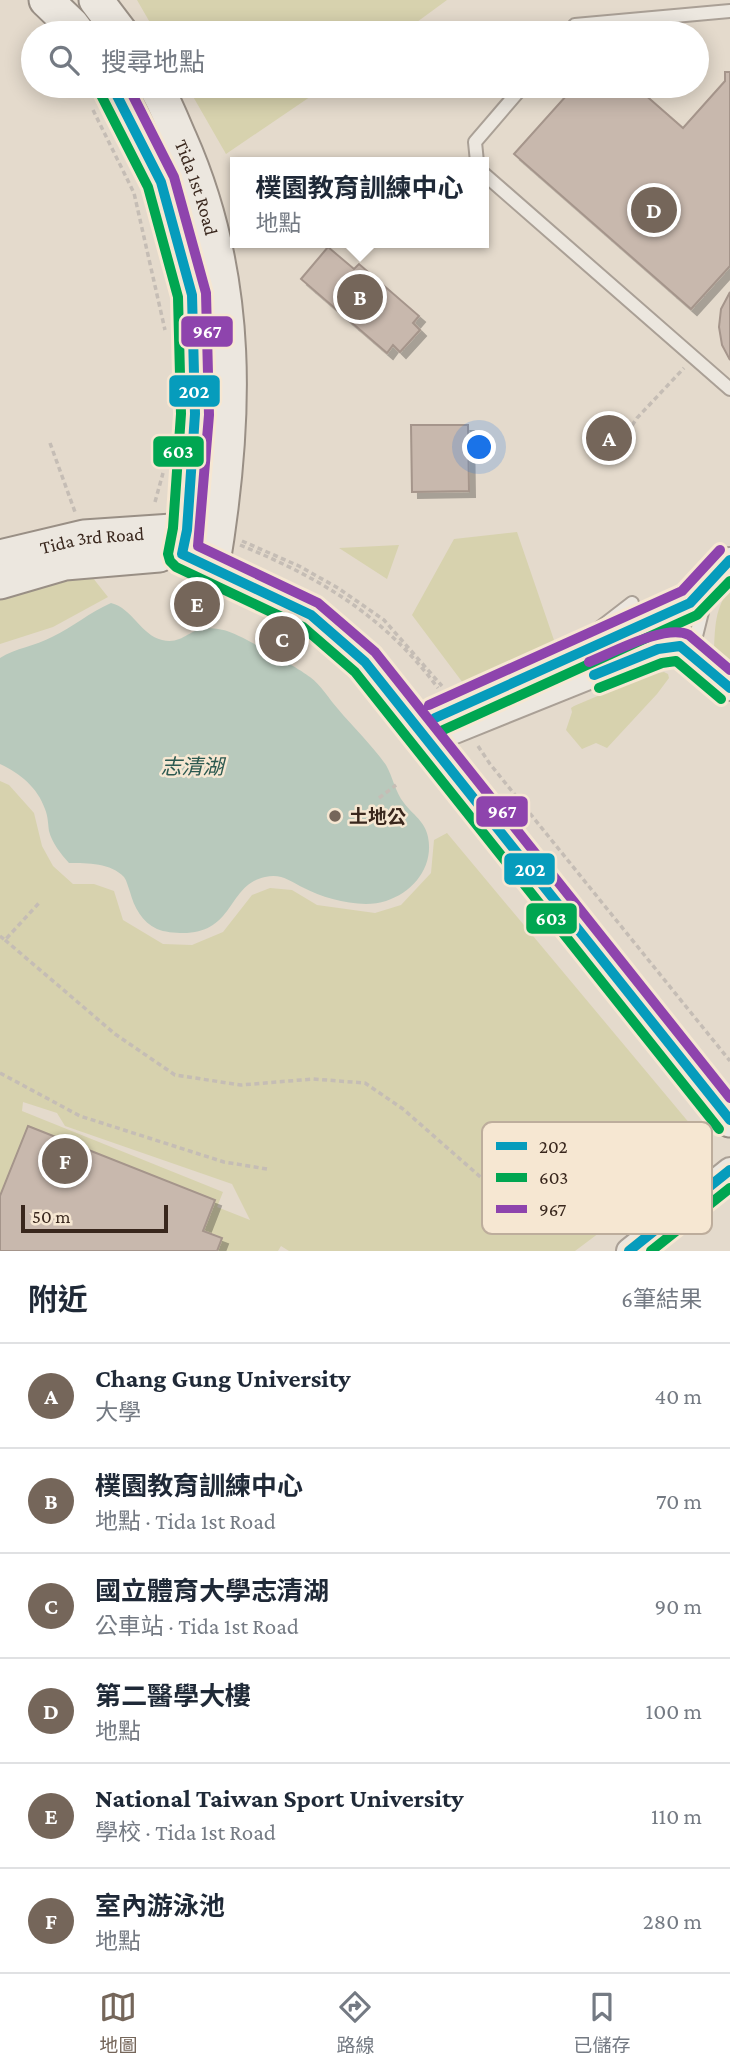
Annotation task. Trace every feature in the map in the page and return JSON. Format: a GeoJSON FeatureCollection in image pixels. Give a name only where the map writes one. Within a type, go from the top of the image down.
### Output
{"type":"FeatureCollection","features":[{"type":"Feature","properties":{"kind":"street"},"geometry":{"type":"LineString","coordinates":[[46,0],[69,21]]}},
{"type":"Feature","properties":{"kind":"street"},"geometry":{"type":"LineString","coordinates":[[96,0],[112,21]]}},
{"type":"Feature","properties":{"kind":"street","name":"Tida 1st Road"},"geometry":{"type":"LineString","coordinates":[[102,98],[161,182],[191,295],[195,414],[185,542]]}},
{"type":"Feature","properties":{"kind":"street","name":"Tida 1st Road"},"geometry":{"type":"LineString","coordinates":[[160,98],[193,170],[213,235],[223,284],[231,390],[227,547]]}},
{"type":"Feature","properties":{"kind":"street","name":"Tida 3rd Road"},"geometry":{"type":"LineString","coordinates":[[0,557],[84,537],[185,542]]}},
{"type":"Feature","properties":{"kind":"street"},"geometry":{"type":"LineString","coordinates":[[185,542],[227,547],[316,596],[365,633],[448,720],[730,1091]]}},
{"type":"Feature","properties":{"kind":"street","name":"Tida 3rd Road"},"geometry":{"type":"LineString","coordinates":[[0,582],[65,563],[185,542]]}},
{"type":"Feature","properties":{"kind":"street"},"geometry":{"type":"LineString","coordinates":[[448,720],[690,603],[730,560]]}},
{"type":"Feature","properties":{"kind":"street"},"geometry":{"type":"LineString","coordinates":[[448,720],[658,649],[680,646],[730,688]]}},
{"type":"Feature","properties":{"kind":"street"},"geometry":{"type":"LineString","coordinates":[[448,720],[730,1120]]}},
{"type":"Feature","properties":{"kind":"street"},"geometry":{"type":"LineString","coordinates":[[712,1184],[730,1170]]}},
{"type":"Feature","properties":{"kind":"street"},"geometry":{"type":"LineString","coordinates":[[629,1251],[650,1234]]}},
{"type":"Feature","properties":{"kind":"lane"},"geometry":{"type":"LineString","coordinates":[[611,21],[730,11]]}},
{"type":"Feature","properties":{"kind":"lane"},"geometry":{"type":"LineString","coordinates":[[476,157],[475,142],[513,98]]}},
{"type":"Feature","properties":{"kind":"lane"},"geometry":{"type":"LineString","coordinates":[[489,178],[730,389]]}},
{"type":"Feature","properties":{"kind":"lane"},"geometry":{"type":"LineString","coordinates":[[691,656],[710,582]]}},
{"type":"Feature","properties":{"kind":"lane"},"geometry":{"type":"LineString","coordinates":[[448,720],[588,637],[632,603]]}},
{"type":"Feature","properties":{"kind":"path"},"geometry":{"type":"LineString","coordinates":[[102,98],[134,192],[166,339]]}},
{"type":"Feature","properties":{"kind":"path"},"geometry":{"type":"LineString","coordinates":[[615,444],[693,358]]}},
{"type":"Feature","properties":{"kind":"path"},"geometry":{"type":"LineString","coordinates":[[50,443],[84,537]]}},
{"type":"Feature","properties":{"kind":"path"},"geometry":{"type":"LineString","coordinates":[[155,502],[164,469]]}},
{"type":"Feature","properties":{"kind":"path"},"geometry":{"type":"LineString","coordinates":[[227,547],[241,541],[299,566],[338,588],[384,621],[448,720]]}},
{"type":"Feature","properties":{"kind":"path"},"geometry":{"type":"LineString","coordinates":[[227,547],[293,568],[337,592],[375,618],[448,720],[490,764],[730,1061]]}},
{"type":"Feature","properties":{"kind":"path"},"geometry":{"type":"LineString","coordinates":[[379,798],[396,785]]}},
{"type":"Feature","properties":{"kind":"path"},"geometry":{"type":"LineString","coordinates":[[5,940],[39,903]]}},
{"type":"Feature","properties":{"kind":"path"},"geometry":{"type":"LineString","coordinates":[[0,936],[114,1034],[175,1075],[241,1085],[313,1079],[365,1083],[403,1109],[482,1178]]}},
{"type":"Feature","properties":{"kind":"path"},"geometry":{"type":"LineString","coordinates":[[0,1073],[80,1116],[224,1162],[267,1169]]}},
{"type":"Feature","properties":{"kind":"shaded area"},"geometry":{"type":"Polygon","coordinates":[[[137,0],[447,0],[418,21],[149,21],[137,0]]]}},
{"type":"Feature","properties":{"kind":"shaded area"},"geometry":{"type":"Polygon","coordinates":[[[194,98],[308,98],[226,154],[194,98]]]}},
{"type":"Feature","properties":{"kind":"shaded area"},"geometry":{"type":"Polygon","coordinates":[[[517,532],[555,643],[463,683],[412,615],[454,539],[517,532]]]}},
{"type":"Feature","properties":{"kind":"shaded area"},"geometry":{"type":"Polygon","coordinates":[[[399,545],[387,579],[339,548],[399,545]]]}},
{"type":"Feature","properties":{"kind":"shaded area"},"geometry":{"type":"Polygon","coordinates":[[[89,573],[108,597],[53,627],[0,644],[0,598],[89,573]]]}},
{"type":"Feature","properties":{"kind":"shaded area"},"geometry":{"type":"Polygon","coordinates":[[[730,590],[730,663],[714,649],[719,610],[730,590]]]}},
{"type":"Feature","properties":{"kind":"shaded area"},"geometry":{"type":"Polygon","coordinates":[[[664,672],[669,678],[657,694],[607,748],[596,743],[582,749],[566,730],[571,708],[574,706],[647,675],[664,672]]]}},
{"type":"Feature","properties":{"kind":"shaded area"},"geometry":{"type":"Polygon","coordinates":[[[0,781],[9,785],[34,813],[42,846],[53,866],[73,884],[94,884],[114,891],[123,920],[163,944],[192,945],[223,932],[252,895],[270,888],[292,890],[317,905],[375,913],[401,905],[431,873],[434,840],[447,833],[688,1122],[482,1122],[482,1234],[598,1234],[575,1251],[289,1251],[281,1246],[278,1251],[0,1251],[0,781]],[[23,1102],[22,1111],[223,1192],[217,1207],[250,1220],[232,1184],[65,1126],[57,1113],[23,1102]]]}},
{"type":"Feature","properties":{"kind":"water","name":"志清湖"},"geometry":{"type":"Polygon","coordinates":[[[111,603],[125,610],[148,633],[162,640],[180,639],[206,628],[225,630],[294,666],[314,680],[381,758],[401,799],[424,827],[428,837],[428,858],[425,868],[413,884],[396,897],[366,904],[322,896],[281,877],[265,877],[243,889],[222,917],[212,925],[200,931],[177,933],[157,929],[139,914],[125,879],[119,872],[99,865],[69,863],[52,840],[46,812],[38,794],[21,777],[0,764],[0,658],[52,637],[111,603]]]}},
{"type":"Feature","properties":{"kind":"building"},"geometry":{"type":"Polygon","coordinates":[[[725,72],[730,72],[730,266],[691,309],[514,154],[564,98],[649,98],[683,128],[725,81],[725,72]]]}},
{"type":"Feature","properties":{"kind":"building"},"geometry":{"type":"Polygon","coordinates":[[[329,248],[354,269],[359,264],[419,316],[413,323],[420,330],[400,352],[393,345],[387,353],[301,279],[329,248]]]}},
{"type":"Feature","properties":{"kind":"building"},"geometry":{"type":"Polygon","coordinates":[[[730,292],[730,360],[722,345],[719,327],[721,309],[730,292]]]}},
{"type":"Feature","properties":{"kind":"building"},"geometry":{"type":"Polygon","coordinates":[[[411,425],[468,425],[469,491],[412,492],[411,425]]]}},
{"type":"Feature","properties":{"kind":"building"},"geometry":{"type":"Polygon","coordinates":[[[28,1126],[215,1200],[203,1231],[222,1238],[217,1251],[0,1251],[0,1196],[28,1126]]]}},
{"type":"Feature","properties":{"kind":"transit line","name":"603"},"geometry":{"type":"LineString","coordinates":[[103,98],[148,187],[178,297],[181,414],[173,528],[168,554],[170,561],[176,567],[303,627],[355,672],[719,1129]]}},
{"type":"Feature","properties":{"kind":"transit line","name":"202"},"geometry":{"type":"LineString","coordinates":[[118,98],[161,182],[192,295],[195,414],[187,530],[182,554],[311,615],[365,662],[730,1120]]}},
{"type":"Feature","properties":{"kind":"transit line","name":"967"},"geometry":{"type":"LineString","coordinates":[[134,98],[174,177],[206,293],[209,415],[198,546],[318,603],[375,652],[730,1098]]}},
{"type":"Feature","properties":{"kind":"transit line","name":"967"},"geometry":{"type":"LineString","coordinates":[[429,705],[682,591],[720,550]]}},
{"type":"Feature","properties":{"kind":"transit line","name":"202"},"geometry":{"type":"LineString","coordinates":[[435,718],[690,603],[730,560]]}},
{"type":"Feature","properties":{"kind":"transit line","name":"603"},"geometry":{"type":"LineString","coordinates":[[441,731],[697,615],[730,581]]}},
{"type":"Feature","properties":{"kind":"transit line","name":"967"},"geometry":{"type":"LineString","coordinates":[[589,662],[653,636],[679,632],[689,635],[730,670]]}},
{"type":"Feature","properties":{"kind":"transit line","name":"202"},"geometry":{"type":"LineString","coordinates":[[594,675],[658,649],[680,646],[730,688]]}},
{"type":"Feature","properties":{"kind":"transit line","name":"603"},"geometry":{"type":"LineString","coordinates":[[599,688],[662,663],[676,661],[721,699]]}},
{"type":"Feature","properties":{"kind":"transit line","name":"202"},"geometry":{"type":"LineString","coordinates":[[712,1184],[730,1170]]}},
{"type":"Feature","properties":{"kind":"transit line","name":"603"},"geometry":{"type":"LineString","coordinates":[[712,1202],[730,1188]]}},
{"type":"Feature","properties":{"kind":"transit line","name":"202"},"geometry":{"type":"LineString","coordinates":[[629,1251],[650,1234]]}},
{"type":"Feature","properties":{"kind":"transit line","name":"603"},"geometry":{"type":"LineString","coordinates":[[651,1251],[672,1234]]}},
{"type":"Feature","properties":{"kind":"place","name":"第二醫學大樓"},"geometry":{"type":"Point","coordinates":[654,210]}},
{"type":"Feature","properties":{"kind":"place","name":"樸園教育訓練中心"},"geometry":{"type":"Point","coordinates":[360,297]}},
{"type":"Feature","properties":{"kind":"place","name":"Chang Gung University"},"geometry":{"type":"Point","coordinates":[609,438]}},
{"type":"Feature","properties":{"kind":"place","name":"National Taiwan Sport University"},"geometry":{"type":"Point","coordinates":[197,604]}},
{"type":"Feature","properties":{"kind":"place","name":"國立體育大學志清湖"},"geometry":{"type":"Point","coordinates":[282,639]}},
{"type":"Feature","properties":{"kind":"place","name":"土地公"},"geometry":{"type":"Point","coordinates":[335,816]}},
{"type":"Feature","properties":{"kind":"place","name":"室內游泳池"},"geometry":{"type":"Point","coordinates":[65,1161]}}]}
